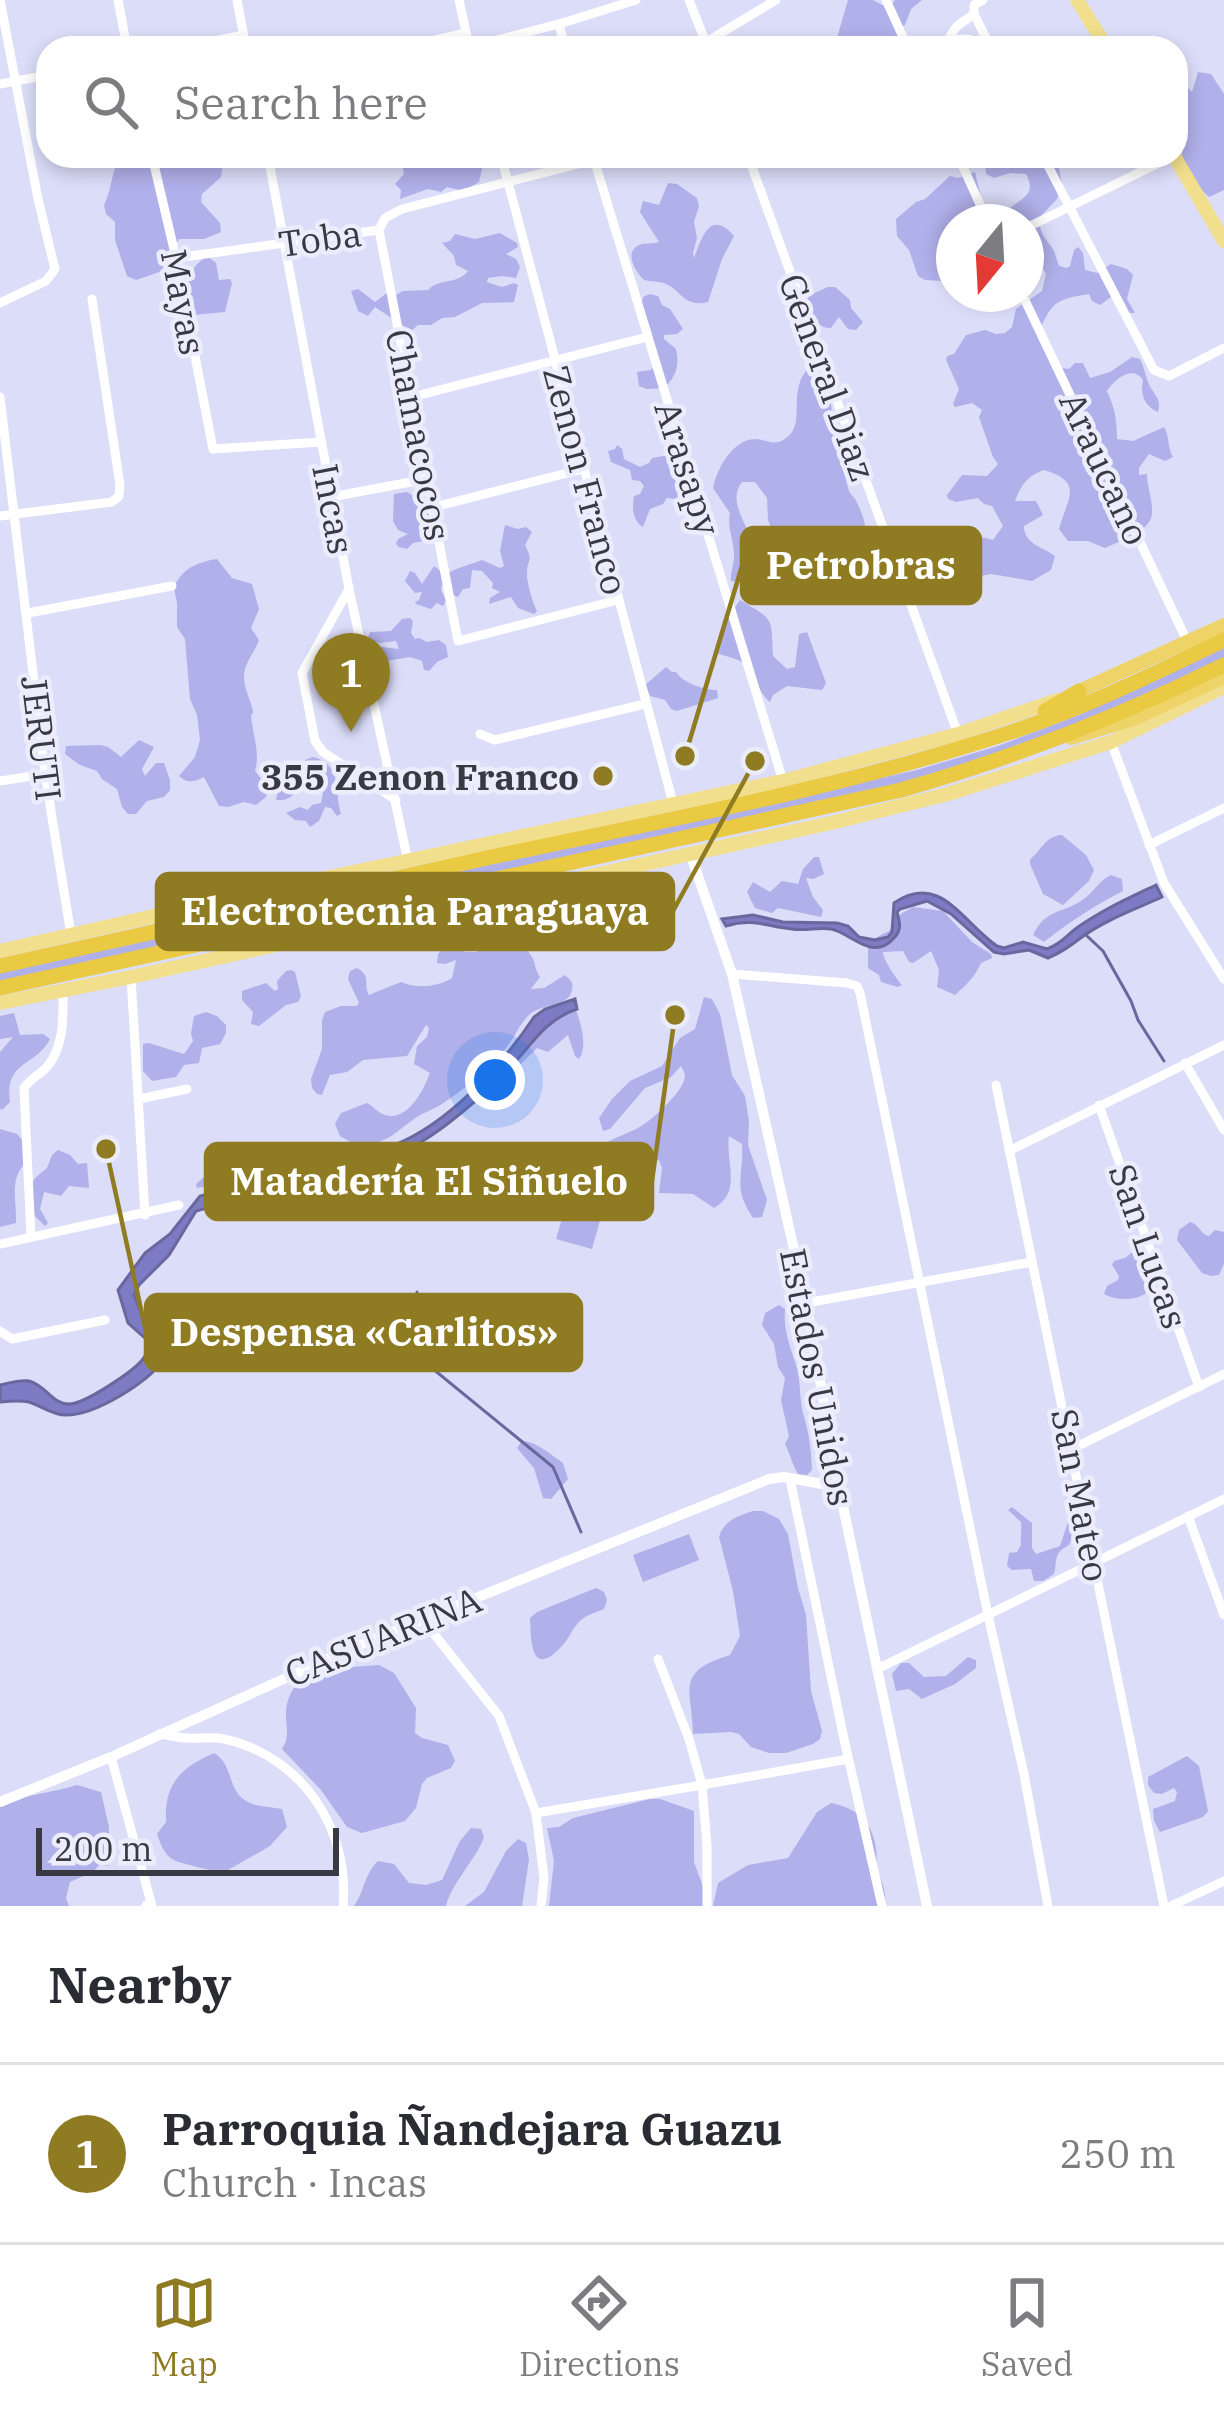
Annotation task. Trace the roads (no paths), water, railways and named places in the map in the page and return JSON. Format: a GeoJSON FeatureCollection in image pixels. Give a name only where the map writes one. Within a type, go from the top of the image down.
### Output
{"type":"FeatureCollection","features":[{"type":"Feature","properties":{"kind":"highway"},"geometry":{"type":"LineString","coordinates":[[1010,732],[1079,691],[1224,625]]}},
{"type":"Feature","properties":{"kind":"highway"},"geometry":{"type":"LineString","coordinates":[[0,966],[915,761],[1010,732],[1224,640]]}},
{"type":"Feature","properties":{"kind":"highway"},"geometry":{"type":"LineString","coordinates":[[0,988],[835,806],[983,767],[1147,702],[1224,665]]}},
{"type":"Feature","properties":{"kind":"highway"},"geometry":{"type":"LineString","coordinates":[[1049,743],[1136,718],[1224,677]]}},
{"type":"Feature","properties":{"kind":"main road"},"geometry":{"type":"LineString","coordinates":[[1077,0],[1100,36]]}},
{"type":"Feature","properties":{"kind":"main road"},"geometry":{"type":"LineString","coordinates":[[1180,168],[1224,241]]}},
{"type":"Feature","properties":{"kind":"main road"},"geometry":{"type":"LineString","coordinates":[[0,1003],[948,794],[1111,742],[1224,687]]}},
{"type":"Feature","properties":{"kind":"main road"},"geometry":{"type":"LineString","coordinates":[[0,951],[783,781],[958,734],[1079,691]]}},
{"type":"Feature","properties":{"kind":"main road"},"geometry":{"type":"LineString","coordinates":[[743,790],[822,785]]}},
{"type":"Feature","properties":{"kind":"main road"},"geometry":{"type":"LineString","coordinates":[[153,918],[277,903]]}},
{"type":"Feature","properties":{"kind":"street"},"geometry":{"type":"LineString","coordinates":[[0,0],[56,269],[46,281],[0,303]]}},
{"type":"Feature","properties":{"kind":"street"},"geometry":{"type":"LineString","coordinates":[[118,0],[125,36]]}},
{"type":"Feature","properties":{"kind":"street"},"geometry":{"type":"LineString","coordinates":[[237,0],[243,35],[238,36]]}},
{"type":"Feature","properties":{"kind":"street"},"geometry":{"type":"LineString","coordinates":[[458,0],[467,36]]}},
{"type":"Feature","properties":{"kind":"street"},"geometry":{"type":"LineString","coordinates":[[513,36],[636,0]]}},
{"type":"Feature","properties":{"kind":"street"},"geometry":{"type":"LineString","coordinates":[[689,0],[703,36]]}},
{"type":"Feature","properties":{"kind":"street"},"geometry":{"type":"LineString","coordinates":[[721,36],[776,0]]}},
{"type":"Feature","properties":{"kind":"street"},"geometry":{"type":"LineString","coordinates":[[886,0],[902,36]]}},
{"type":"Feature","properties":{"kind":"street"},"geometry":{"type":"LineString","coordinates":[[982,36],[974,5],[983,0]]}},
{"type":"Feature","properties":{"kind":"street"},"geometry":{"type":"LineString","coordinates":[[950,36],[974,14]]}},
{"type":"Feature","properties":{"kind":"street"},"geometry":{"type":"LineString","coordinates":[[559,24],[562,36]]}},
{"type":"Feature","properties":{"kind":"street"},"geometry":{"type":"LineString","coordinates":[[453,36],[466,33]]}},
{"type":"Feature","properties":{"kind":"street"},"geometry":{"type":"LineString","coordinates":[[0,84],[36,78]]}},
{"type":"Feature","properties":{"kind":"street","name":"Mayas"},"geometry":{"type":"LineString","coordinates":[[155,168],[213,449],[321,442]]}},
{"type":"Feature","properties":{"kind":"street","name":"Incas"},"geometry":{"type":"LineString","coordinates":[[270,168],[349,589],[408,861]]}},
{"type":"Feature","properties":{"kind":"street","name":"Zenon Franco"},"geometry":{"type":"LineString","coordinates":[[504,168],[673,803]]}},
{"type":"Feature","properties":{"kind":"street","name":"Toba"},"geometry":{"type":"LineString","coordinates":[[176,258],[379,230],[385,218],[402,208],[558,168]]}},
{"type":"Feature","properties":{"kind":"street","name":"Arasapy"},"geometry":{"type":"LineString","coordinates":[[597,168],[783,781]]}},
{"type":"Feature","properties":{"kind":"street","name":"General Diaz"},"geometry":{"type":"LineString","coordinates":[[752,168],[958,734]]}},
{"type":"Feature","properties":{"kind":"street"},"geometry":{"type":"LineString","coordinates":[[963,168],[980,204]]}},
{"type":"Feature","properties":{"kind":"street"},"geometry":{"type":"LineString","coordinates":[[1049,168],[1154,370],[1169,376],[1224,348]]}},
{"type":"Feature","properties":{"kind":"street"},"geometry":{"type":"LineString","coordinates":[[1044,220],[1149,168]]}},
{"type":"Feature","properties":{"kind":"street","name":"Chamacocos"},"geometry":{"type":"LineString","coordinates":[[379,230],[458,641],[618,600]]}},
{"type":"Feature","properties":{"kind":"street"},"geometry":{"type":"LineString","coordinates":[[0,516],[112,502],[119,496],[92,299]]}},
{"type":"Feature","properties":{"kind":"street","name":"Araucano"},"geometry":{"type":"LineString","coordinates":[[1031,312],[1188,643]]}},
{"type":"Feature","properties":{"kind":"street"},"geometry":{"type":"LineString","coordinates":[[412,397],[647,337]]}},
{"type":"Feature","properties":{"kind":"street","name":"JERUTI"},"geometry":{"type":"LineString","coordinates":[[0,403],[45,774],[71,935]]}},
{"type":"Feature","properties":{"kind":"street"},"geometry":{"type":"LineString","coordinates":[[434,507],[583,469]]}},
{"type":"Feature","properties":{"kind":"street"},"geometry":{"type":"LineString","coordinates":[[331,497],[427,479]]}},
{"type":"Feature","properties":{"kind":"street"},"geometry":{"type":"LineString","coordinates":[[28,613],[172,586]]}},
{"type":"Feature","properties":{"kind":"street"},"geometry":{"type":"LineString","coordinates":[[349,589],[302,673],[315,741],[323,752],[396,800]]}},
{"type":"Feature","properties":{"kind":"street"},"geometry":{"type":"LineString","coordinates":[[480,734],[495,740],[645,704]]}},
{"type":"Feature","properties":{"kind":"street"},"geometry":{"type":"LineString","coordinates":[[1111,742],[1172,897],[1224,979]]}},
{"type":"Feature","properties":{"kind":"street"},"geometry":{"type":"LineString","coordinates":[[0,781],[45,774]]}},
{"type":"Feature","properties":{"kind":"street"},"geometry":{"type":"LineString","coordinates":[[1149,845],[1224,808]]}},
{"type":"Feature","properties":{"kind":"street","name":"Estados Unidos"},"geometry":{"type":"LineString","coordinates":[[690,853],[732,974],[806,1303],[839,1487],[927,1906]]}},
{"type":"Feature","properties":{"kind":"street"},"geometry":{"type":"LineString","coordinates":[[732,974],[857,986],[1048,1906]]}},
{"type":"Feature","properties":{"kind":"street"},"geometry":{"type":"LineString","coordinates":[[131,976],[145,1215]]}},
{"type":"Feature","properties":{"kind":"street"},"geometry":{"type":"LineString","coordinates":[[31,1237],[24,1088],[56,1053],[62,1035],[63,989]]}},
{"type":"Feature","properties":{"kind":"street"},"geometry":{"type":"LineString","coordinates":[[1009,1151],[1224,1045]]}},
{"type":"Feature","properties":{"kind":"street"},"geometry":{"type":"LineString","coordinates":[[1185,1063],[1224,1130]]}},
{"type":"Feature","properties":{"kind":"street","name":"San Mateo"},"geometry":{"type":"LineString","coordinates":[[996,1085],[1168,1906]]}},
{"type":"Feature","properties":{"kind":"street"},"geometry":{"type":"LineString","coordinates":[[139,1099],[188,1089]]}},
{"type":"Feature","properties":{"kind":"street","name":"San Lucas"},"geometry":{"type":"LineString","coordinates":[[1099,1105],[1198,1387]]}},
{"type":"Feature","properties":{"kind":"street"},"geometry":{"type":"LineString","coordinates":[[0,1244],[179,1205]]}},
{"type":"Feature","properties":{"kind":"street"},"geometry":{"type":"LineString","coordinates":[[806,1303],[1032,1262]]}},
{"type":"Feature","properties":{"kind":"street"},"geometry":{"type":"LineString","coordinates":[[0,1331],[12,1340],[105,1320]]}},
{"type":"Feature","properties":{"kind":"street"},"geometry":{"type":"LineString","coordinates":[[1072,1449],[1224,1374]]}},
{"type":"Feature","properties":{"kind":"street","name":"CASUARINA"},"geometry":{"type":"LineString","coordinates":[[0,1802],[111,1757],[280,1678],[769,1479],[790,1479]]}},
{"type":"Feature","properties":{"kind":"street"},"geometry":{"type":"LineString","coordinates":[[839,1487],[790,1479],[882,1906]]}},
{"type":"Feature","properties":{"kind":"street"},"geometry":{"type":"LineString","coordinates":[[877,1669],[1224,1499]]}},
{"type":"Feature","properties":{"kind":"street"},"geometry":{"type":"LineString","coordinates":[[1187,1516],[1224,1616]]}},
{"type":"Feature","properties":{"kind":"street"},"geometry":{"type":"LineString","coordinates":[[423,1620],[499,1716],[536,1813],[544,1878],[541,1906]]}},
{"type":"Feature","properties":{"kind":"street"},"geometry":{"type":"LineString","coordinates":[[658,1659],[702,1786],[707,1906]]}},
{"type":"Feature","properties":{"kind":"street"},"geometry":{"type":"LineString","coordinates":[[159,1734],[222,1738],[289,1769],[319,1803],[331,1826],[340,1850],[343,1906]]}},
{"type":"Feature","properties":{"kind":"street"},"geometry":{"type":"LineString","coordinates":[[111,1757],[149,1905]]}},
{"type":"Feature","properties":{"kind":"street"},"geometry":{"type":"LineString","coordinates":[[536,1813],[848,1759]]}},
{"type":"Feature","properties":{"kind":"street"},"geometry":{"type":"LineString","coordinates":[[1168,1906],[1224,1881]]}},
{"type":"Feature","properties":{"kind":"waterway"},"geometry":{"type":"LineString","coordinates":[[1087,936],[1103,951],[1164,1061]]}},
{"type":"Feature","properties":{"kind":"waterway"},"geometry":{"type":"LineString","coordinates":[[417,1292],[422,1360],[553,1467],[581,1532]]}},
{"type":"Feature","properties":{"kind":"place","name":"Parroquia Ñandejara Guazu"},"geometry":{"type":"Point","coordinates":[351,732]}},
{"type":"Feature","properties":{"kind":"place","name":"Petrobras"},"geometry":{"type":"Point","coordinates":[685,756]}},
{"type":"Feature","properties":{"kind":"place","name":"Electrotecnia Paraguaya"},"geometry":{"type":"Point","coordinates":[755,761]}},
{"type":"Feature","properties":{"kind":"place","name":"355 Zenon Franco"},"geometry":{"type":"Point","coordinates":[603,776]}},
{"type":"Feature","properties":{"kind":"place","name":"Matadería El Siñuelo"},"geometry":{"type":"Point","coordinates":[675,1015]}},
{"type":"Feature","properties":{"kind":"place","name":"Despensa «Carlitos»"},"geometry":{"type":"Point","coordinates":[106,1149]}}]}
